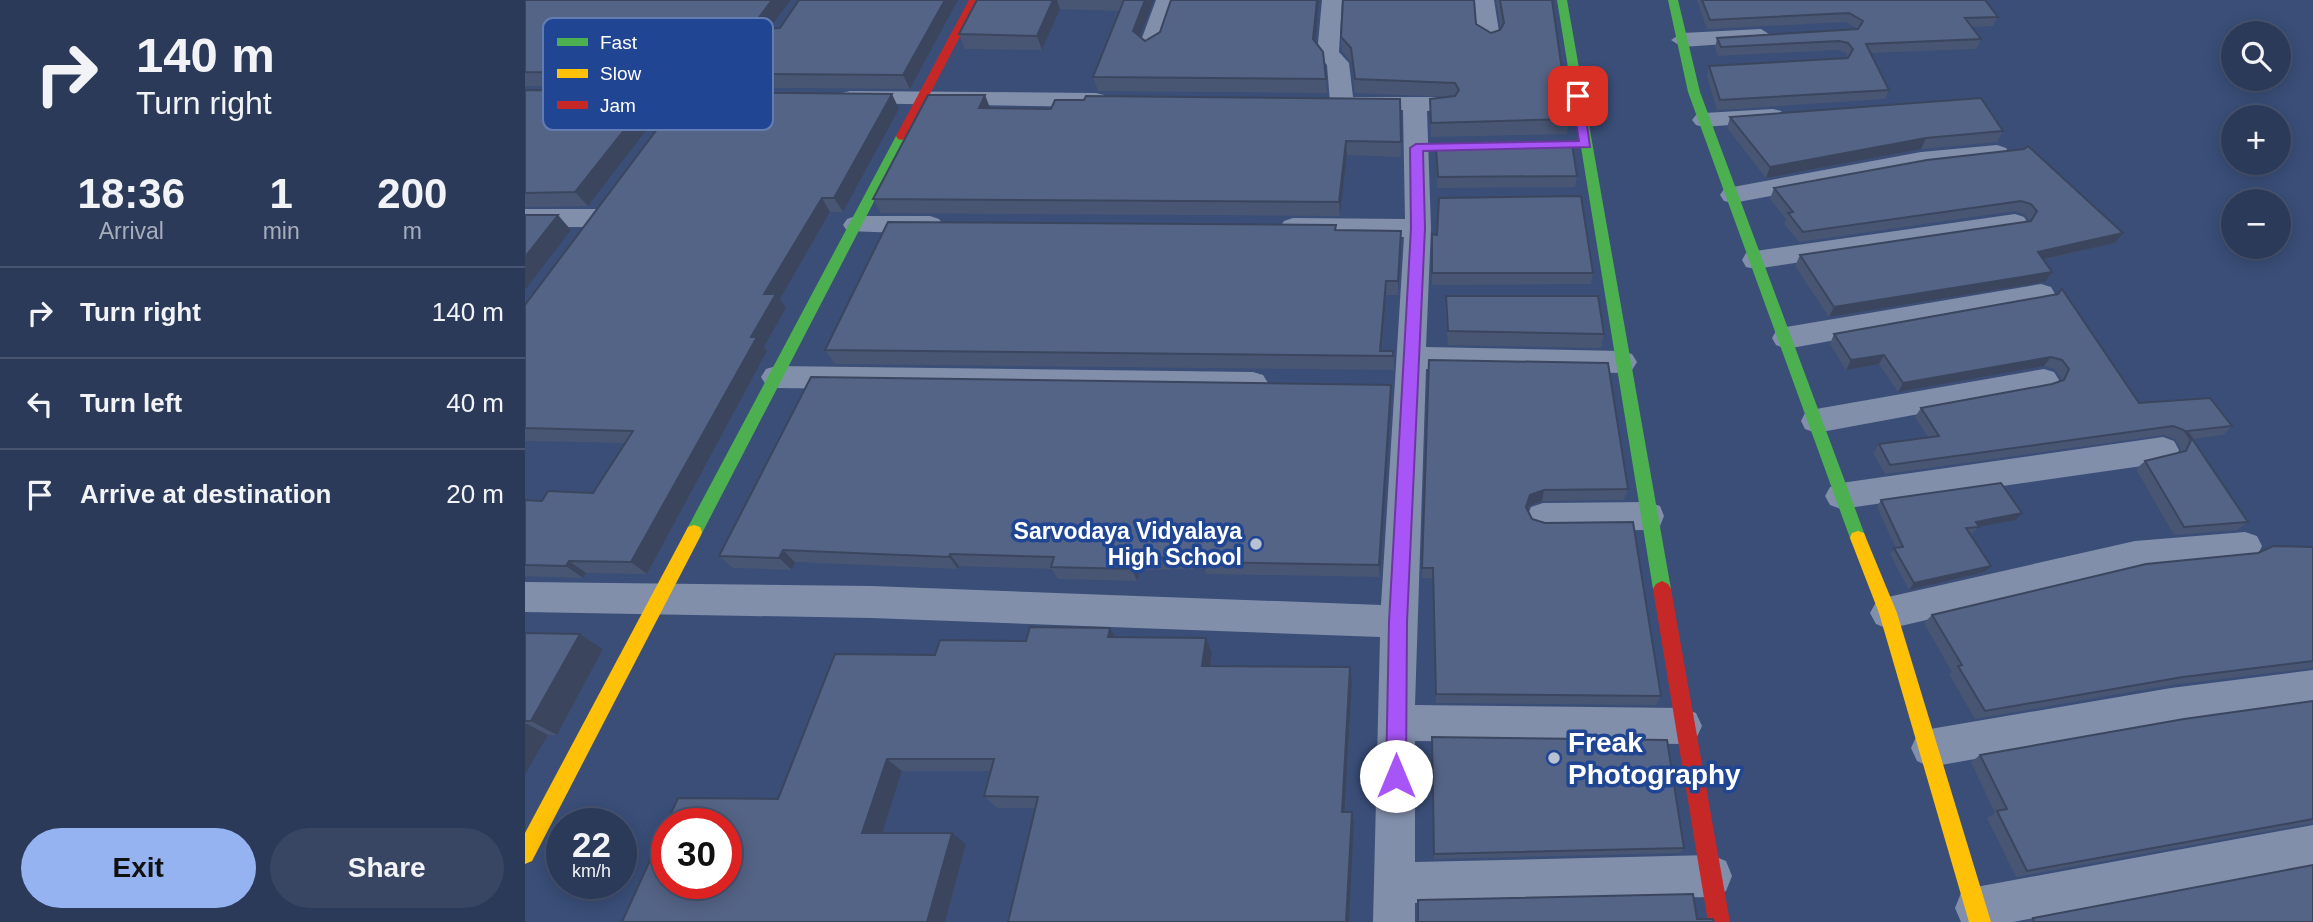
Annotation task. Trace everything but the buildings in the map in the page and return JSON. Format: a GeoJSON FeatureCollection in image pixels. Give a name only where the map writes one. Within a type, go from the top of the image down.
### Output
{"type":"FeatureCollection","features":[{"type":"Feature","properties":{"kind":"street"},"geometry":{"type":"LineString","coordinates":[[525,854],[974,0]]}},
{"type":"Feature","properties":{"kind":"street"},"geometry":{"type":"LineString","coordinates":[[1150,46],[1166,0]]}},
{"type":"Feature","properties":{"kind":"street"},"geometry":{"type":"LineString","coordinates":[[1332,0],[1328,54],[1338,63],[1342,103]]}},
{"type":"Feature","properties":{"kind":"street"},"geometry":{"type":"LineString","coordinates":[[1484,0],[1489,38]]}},
{"type":"Feature","properties":{"kind":"street"},"geometry":{"type":"LineString","coordinates":[[1562,0],[1594,197],[1598,297],[1622,362],[1719,922]]}},
{"type":"Feature","properties":{"kind":"street"},"geometry":{"type":"LineString","coordinates":[[1673,0],[1688,67],[1704,120],[1817,421],[1842,496],[1888,613],[1978,915],[2313,845]]}},
{"type":"Feature","properties":{"kind":"street"},"geometry":{"type":"LineString","coordinates":[[1682,40],[1778,35]]}},
{"type":"Feature","properties":{"kind":"street"},"geometry":{"type":"LineString","coordinates":[[1688,67],[1715,66]]}},
{"type":"Feature","properties":{"kind":"street"},"geometry":{"type":"LineString","coordinates":[[825,97],[1118,100]]}},
{"type":"Feature","properties":{"kind":"street"},"geometry":{"type":"LineString","coordinates":[[1314,103],[1444,104]]}},
{"type":"Feature","properties":{"kind":"street"},"geometry":{"type":"LineString","coordinates":[[1415,103],[1429,147],[1417,200],[1418,228],[1428,298],[1404,376],[1395,903],[1710,876]]}},
{"type":"Feature","properties":{"kind":"street"},"geometry":{"type":"LineString","coordinates":[[1704,120],[1798,114]]}},
{"type":"Feature","properties":{"kind":"street"},"geometry":{"type":"LineString","coordinates":[[1560,145],[1586,144]]}},
{"type":"Feature","properties":{"kind":"street"},"geometry":{"type":"LineString","coordinates":[[1733,195],[1921,160],[2009,152]]}},
{"type":"Feature","properties":{"kind":"street"},"geometry":{"type":"LineString","coordinates":[[580,240],[613,196]]}},
{"type":"Feature","properties":{"kind":"street"},"geometry":{"type":"LineString","coordinates":[[1567,197],[1594,197]]}},
{"type":"Feature","properties":{"kind":"street"},"geometry":{"type":"LineString","coordinates":[[1417,200],[1445,199]]}},
{"type":"Feature","properties":{"kind":"street"},"geometry":{"type":"LineString","coordinates":[[525,218],[596,218]]}},
{"type":"Feature","properties":{"kind":"street"},"geometry":{"type":"LineString","coordinates":[[1755,260],[2015,223]]}},
{"type":"Feature","properties":{"kind":"street"},"geometry":{"type":"LineString","coordinates":[[856,225],[953,225]]}},
{"type":"Feature","properties":{"kind":"street"},"geometry":{"type":"LineString","coordinates":[[1269,227],[1418,228]]}},
{"type":"Feature","properties":{"kind":"street"},"geometry":{"type":"LineString","coordinates":[[1786,338],[2041,294]]}},
{"type":"Feature","properties":{"kind":"street"},"geometry":{"type":"LineString","coordinates":[[1404,376],[1622,362]]}},
{"type":"Feature","properties":{"kind":"street"},"geometry":{"type":"LineString","coordinates":[[776,377],[1277,383]]}},
{"type":"Feature","properties":{"kind":"street"},"geometry":{"type":"LineString","coordinates":[[1817,421],[2044,380]]}},
{"type":"Feature","properties":{"kind":"street"},"geometry":{"type":"LineString","coordinates":[[1842,496],[2163,450]]}},
{"type":"Feature","properties":{"kind":"street"},"geometry":{"type":"LineString","coordinates":[[1543,517],[1648,516]]}},
{"type":"Feature","properties":{"kind":"street"},"geometry":{"type":"LineString","coordinates":[[1888,613],[2135,556],[2245,546]]}},
{"type":"Feature","properties":{"kind":"street"},"geometry":{"type":"LineString","coordinates":[[525,597],[871,603],[1398,622]]}},
{"type":"Feature","properties":{"kind":"street"},"geometry":{"type":"LineString","coordinates":[[1930,748],[2171,706],[2313,687]]}},
{"type":"Feature","properties":{"kind":"street"},"geometry":{"type":"LineString","coordinates":[[1397,723],[1683,726]]}},
{"type":"Feature","properties":{"kind":"traffic: fast"},"geometry":{"type":"LineString","coordinates":[[1562,0],[1662,589]]}},
{"type":"Feature","properties":{"kind":"traffic: fast"},"geometry":{"type":"LineString","coordinates":[[1673,0],[1694,92],[1858,538]]}},
{"type":"Feature","properties":{"kind":"traffic: fast"},"geometry":{"type":"LineString","coordinates":[[694,532],[902,136]]}},
{"type":"Feature","properties":{"kind":"traffic: slow"},"geometry":{"type":"LineString","coordinates":[[525,854],[694,532]]}},
{"type":"Feature","properties":{"kind":"traffic: slow"},"geometry":{"type":"LineString","coordinates":[[1858,538],[1888,613],[1980,922]]}},
{"type":"Feature","properties":{"kind":"traffic: jam"},"geometry":{"type":"LineString","coordinates":[[902,136],[974,0]]}},
{"type":"Feature","properties":{"kind":"traffic: jam"},"geometry":{"type":"LineString","coordinates":[[1662,589],[1719,922]]}},
{"type":"Feature","properties":{"kind":"place","name":"Sarvodaya Vidyalaya High School"},"geometry":{"type":"Point","coordinates":[1256,544]}},
{"type":"Feature","properties":{"kind":"place","name":"Freak Photography"},"geometry":{"type":"Point","coordinates":[1554,758]}},
{"type":"Feature","properties":{"kind":"route"},"geometry":{"type":"LineString","coordinates":[[1396,776],[1398,622],[1418,228],[1416,148],[1586,144],[1578,96]]}}]}
